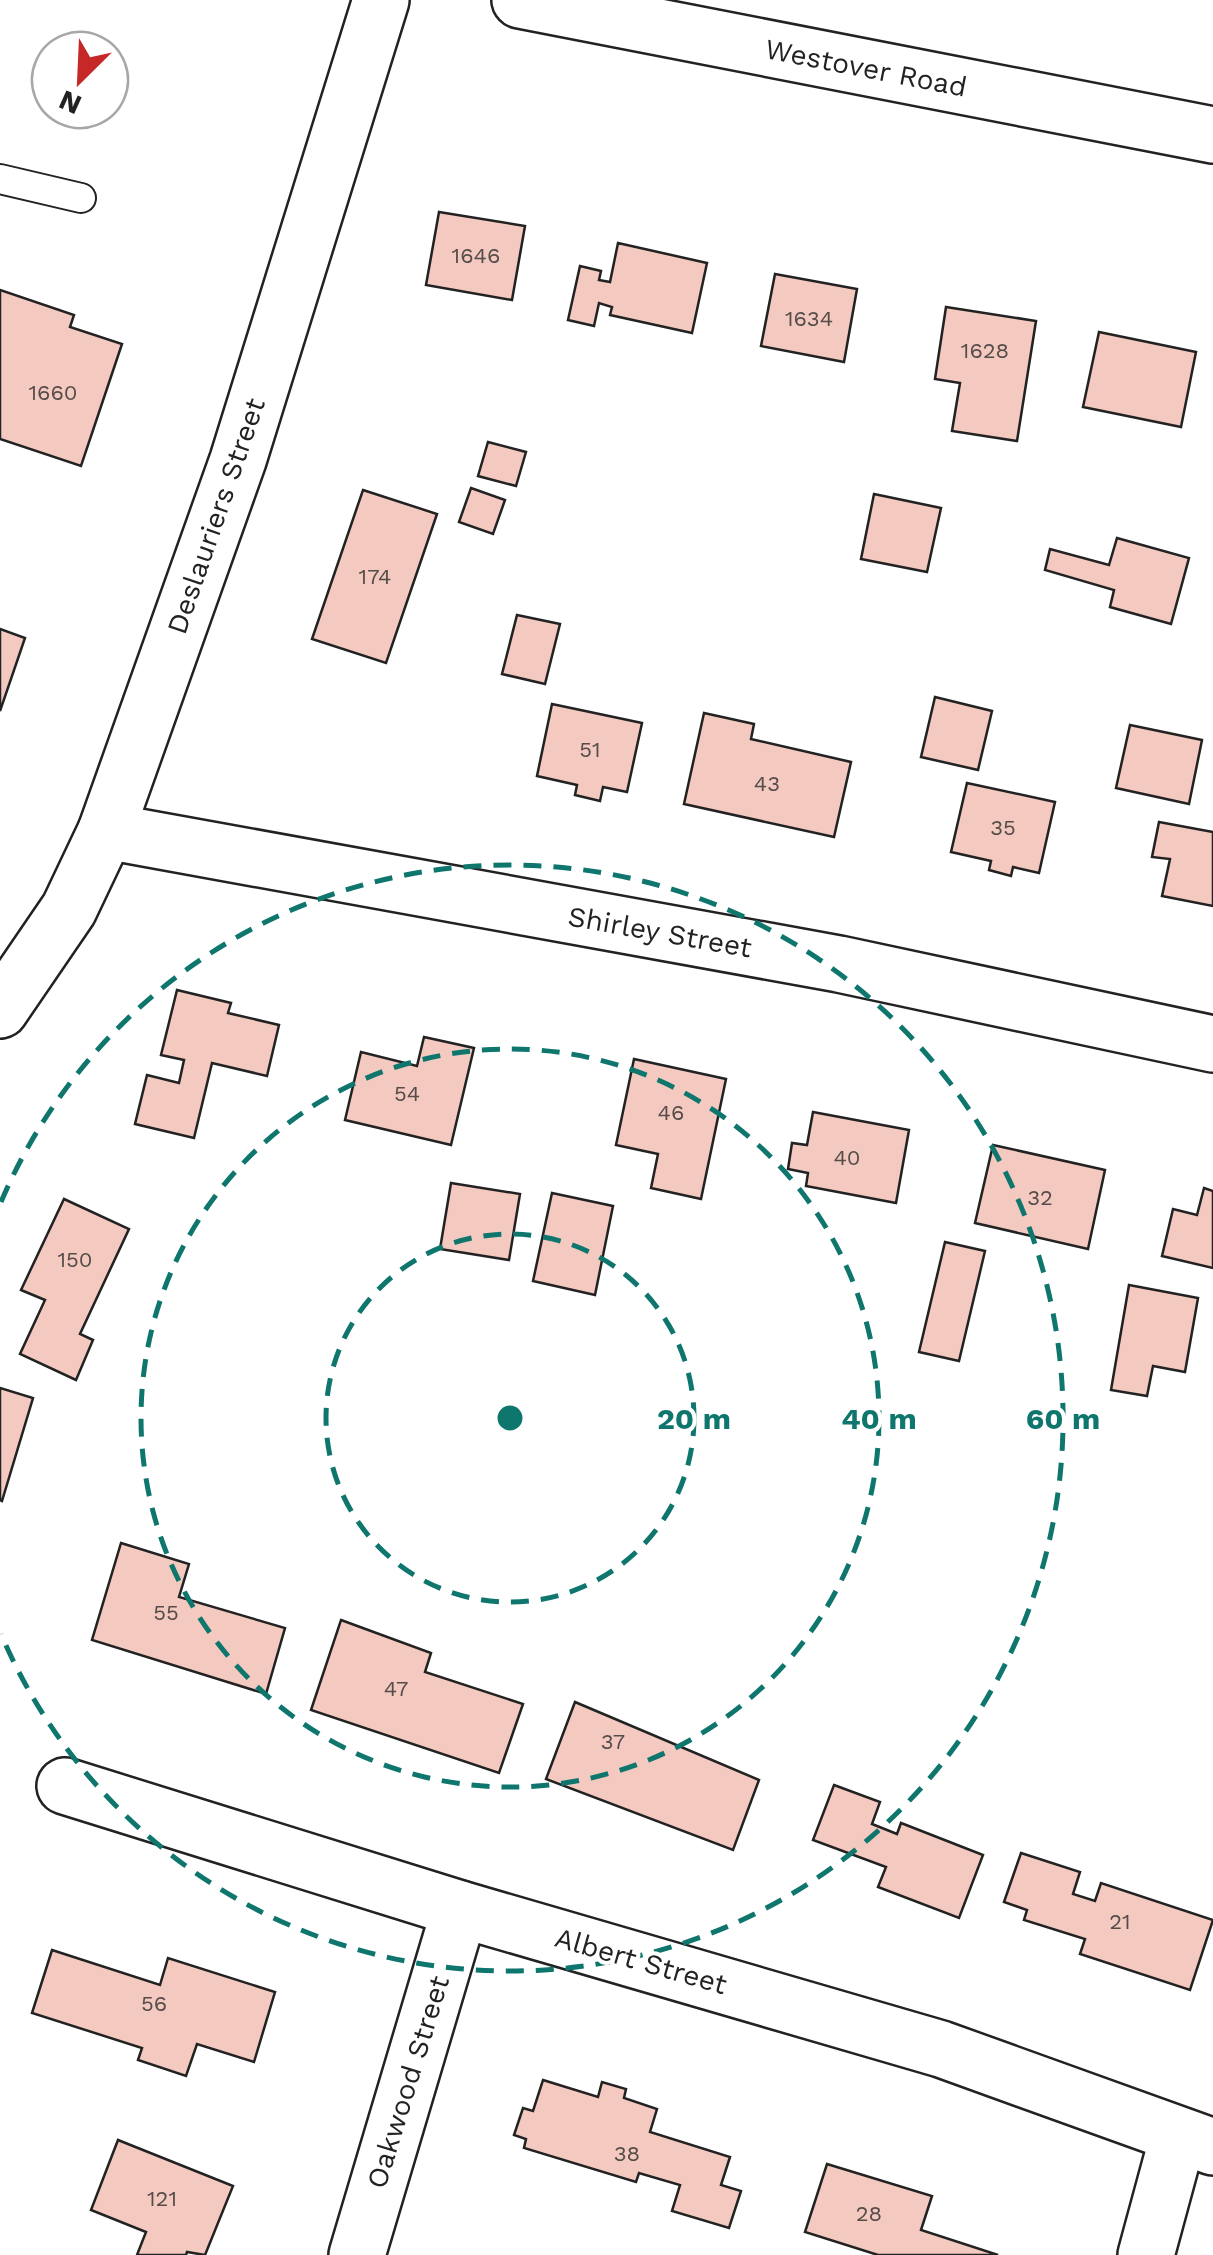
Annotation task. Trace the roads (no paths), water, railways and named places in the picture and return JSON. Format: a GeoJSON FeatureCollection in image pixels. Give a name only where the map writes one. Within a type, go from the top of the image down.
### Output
{"type":"FeatureCollection","features":[{"type":"Feature","properties":{"kind":"street","name":"Deslauriers Street"},"geometry":{"type":"LineString","coordinates":[[0,1010],[70,908],[106,830],[238,460],[381,0]]}},
{"type":"Feature","properties":{"kind":"street","name":"Westover Road"},"geometry":{"type":"LineString","coordinates":[[520,0],[1213,135]]}},
{"type":"Feature","properties":{"kind":"street","name":"Shirley Street"},"geometry":{"type":"LineString","coordinates":[[106,830],[840,964],[1213,1044]]}},
{"type":"Feature","properties":{"kind":"street","name":"Albert Street"},"geometry":{"type":"LineString","coordinates":[[65,1786],[460,1909],[941,2049],[1196,2142]]}},
{"type":"Feature","properties":{"kind":"street","name":"Oakwood Street"},"geometry":{"type":"LineString","coordinates":[[356,2255],[460,1909]]}},
{"type":"Feature","properties":{"kind":"street"},"geometry":{"type":"LineString","coordinates":[[1146,2255],[1196,2142]]}},
{"type":"Feature","properties":{"kind":"lane"},"geometry":{"type":"LineString","coordinates":[[0,178],[80,198]]}}]}
